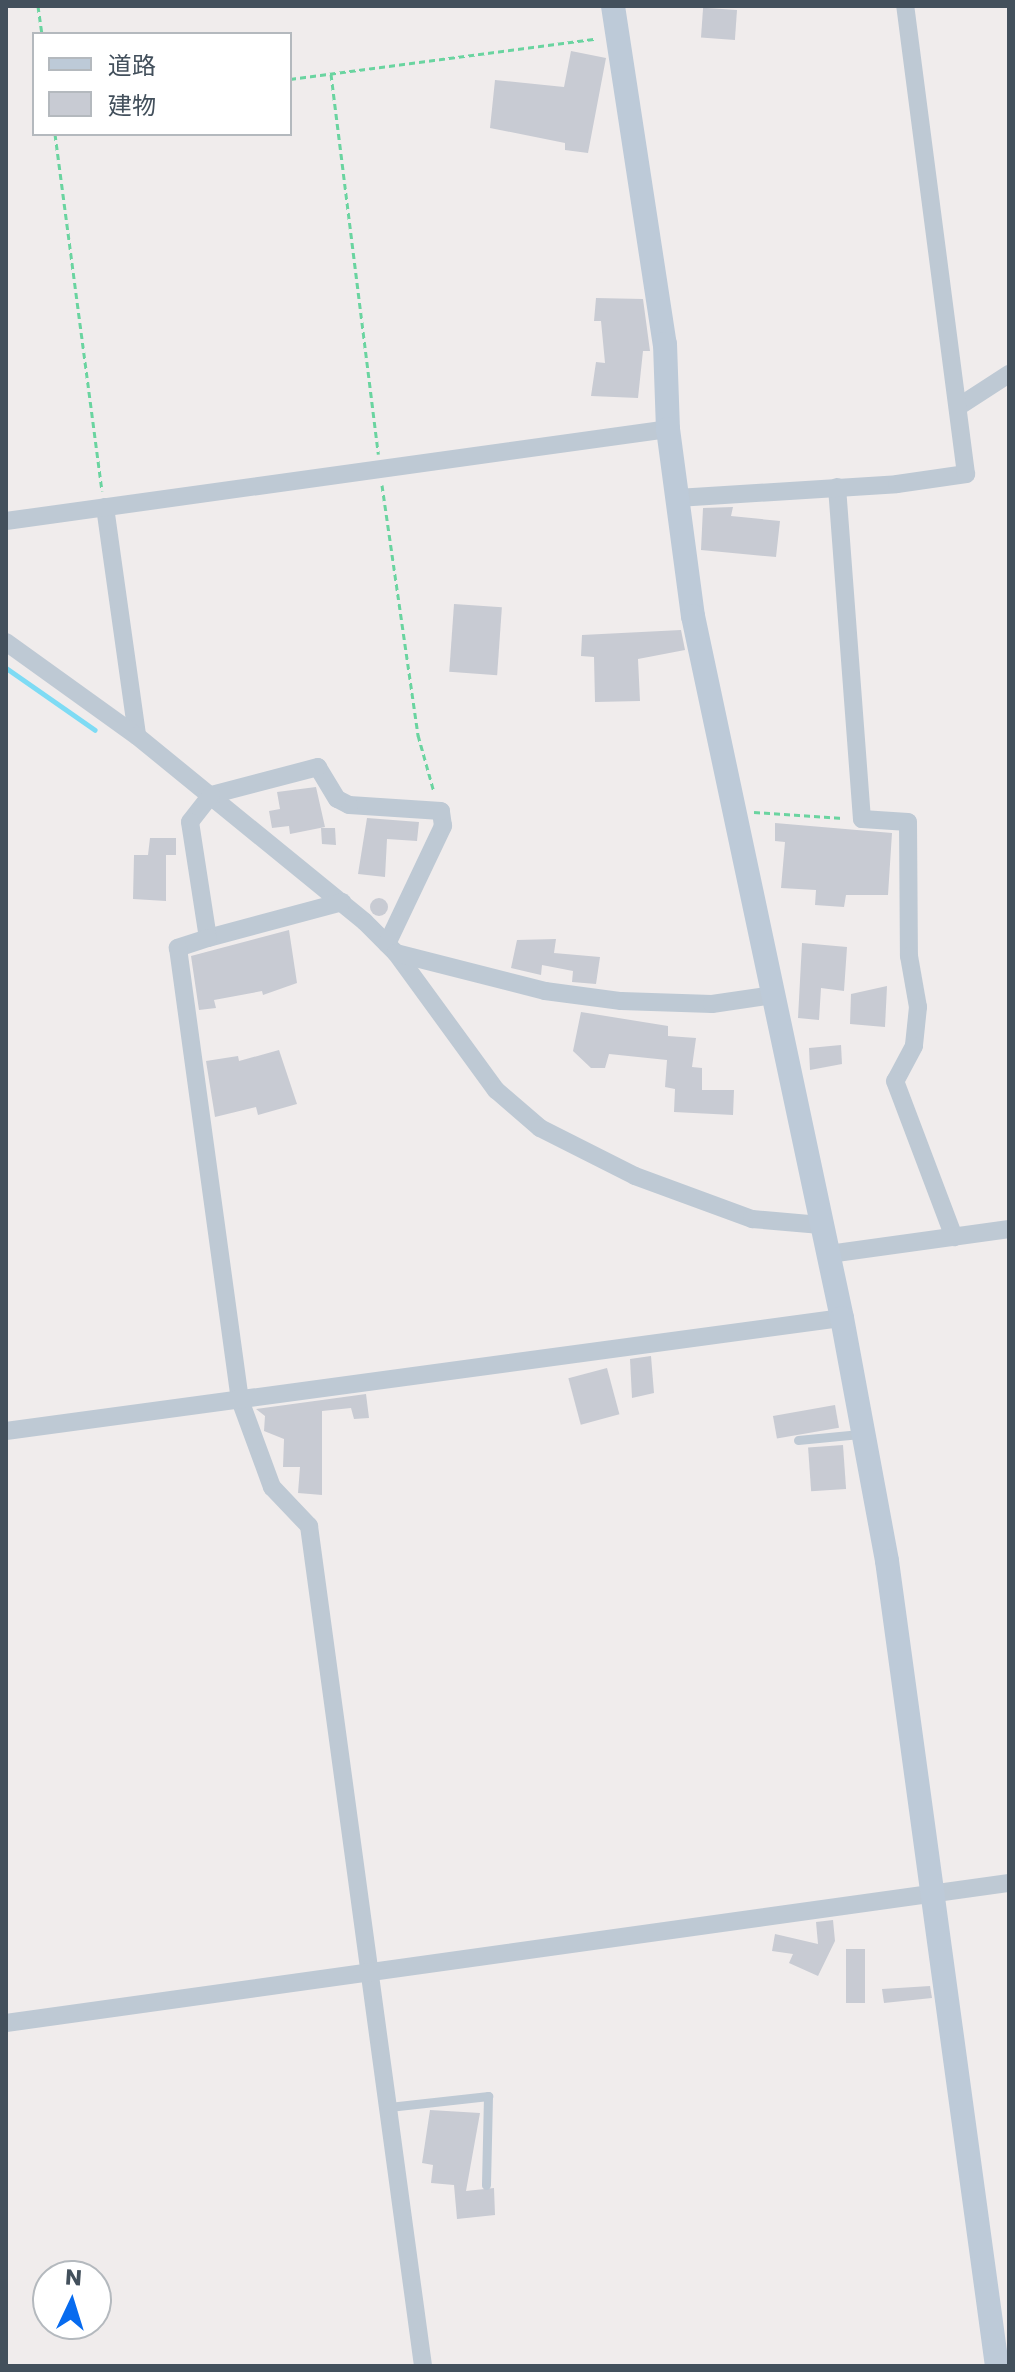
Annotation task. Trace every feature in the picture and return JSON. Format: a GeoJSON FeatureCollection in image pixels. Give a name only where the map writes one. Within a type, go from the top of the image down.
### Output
{"type":"FeatureCollection","features":[{"type":"Feature","properties":{"kind":"street"},"geometry":{"type":"LineString","coordinates":[[613,6],[665,344],[668,429],[693,616],[829,1254],[887,1561],[997,2366]]}},
{"type":"Feature","properties":{"kind":"street"},"geometry":{"type":"LineString","coordinates":[[677,498],[966,474],[961,405],[905,6]]}},
{"type":"Feature","properties":{"kind":"street"},"geometry":{"type":"LineString","coordinates":[[961,405],[1009,374]]}},
{"type":"Feature","properties":{"kind":"street"},"geometry":{"type":"LineString","coordinates":[[6,521],[668,429]]}},
{"type":"Feature","properties":{"kind":"street"},"geometry":{"type":"LineString","coordinates":[[837,487],[862,819],[908,822],[909,956],[918,1007],[914,1046],[895,1081],[954,1237]]}},
{"type":"Feature","properties":{"kind":"street"},"geometry":{"type":"LineString","coordinates":[[105,507],[137,736]]}},
{"type":"Feature","properties":{"kind":"street"},"geometry":{"type":"LineString","coordinates":[[6,642],[137,736],[342,902],[392,949],[459,1046],[496,1090],[540,1128],[635,1176],[752,1219],[821,1225]]}},
{"type":"Feature","properties":{"kind":"street"},"geometry":{"type":"LineString","coordinates":[[208,938],[187,831],[211,795],[318,767],[337,799],[349,805],[441,811],[443,826],[392,949]]}},
{"type":"Feature","properties":{"kind":"street"},"geometry":{"type":"LineString","coordinates":[[342,902],[178,948],[240,1400],[272,1487],[309,1526],[423,2366]]}},
{"type":"Feature","properties":{"kind":"street"},"geometry":{"type":"LineString","coordinates":[[392,949],[545,991],[621,1001],[712,1004],[773,995]]}},
{"type":"Feature","properties":{"kind":"street"},"geometry":{"type":"LineString","coordinates":[[829,1254],[1009,1229]]}},
{"type":"Feature","properties":{"kind":"street"},"geometry":{"type":"LineString","coordinates":[[6,1431],[842,1318]]}},
{"type":"Feature","properties":{"kind":"street"},"geometry":{"type":"LineString","coordinates":[[6,2023],[1009,1883]]}},
{"type":"Feature","properties":{"kind":"lane"},"geometry":{"type":"LineString","coordinates":[[798,1440],[863,1434]]}},
{"type":"Feature","properties":{"kind":"lane"},"geometry":{"type":"LineString","coordinates":[[389,2107],[488,2096],[486,2185]]}},
{"type":"Feature","properties":{"kind":"path"},"geometry":{"type":"LineString","coordinates":[[38,6],[42,32]]}},
{"type":"Feature","properties":{"kind":"path"},"geometry":{"type":"LineString","coordinates":[[292,79],[617,36]]}},
{"type":"Feature","properties":{"kind":"path"},"geometry":{"type":"LineString","coordinates":[[331,74],[380,469],[418,735],[441,811]]}},
{"type":"Feature","properties":{"kind":"path"},"geometry":{"type":"LineString","coordinates":[[55,136],[105,507]]}},
{"type":"Feature","properties":{"kind":"path"},"geometry":{"type":"LineString","coordinates":[[734,811],[862,819]]}},
{"type":"Feature","properties":{"kind":"building"},"geometry":{"type":"Polygon","coordinates":[[[703,8],[737,10],[735,40],[701,38],[703,8]]]}},
{"type":"Feature","properties":{"kind":"building"},"geometry":{"type":"Polygon","coordinates":[[[571,51],[606,58],[588,153],[565,150],[565,143],[490,128],[495,80],[564,87],[571,51]]]}},
{"type":"Feature","properties":{"kind":"building"},"geometry":{"type":"Polygon","coordinates":[[[596,298],[643,299],[650,351],[643,351],[638,398],[591,396],[596,362],[605,363],[601,321],[594,321],[596,298]]]}},
{"type":"Feature","properties":{"kind":"building"},"geometry":{"type":"Polygon","coordinates":[[[733,507],[731,516],[780,521],[776,557],[701,550],[703,508],[733,507]]]}},
{"type":"Feature","properties":{"kind":"building"},"geometry":{"type":"Polygon","coordinates":[[[454,604],[502,607],[497,675],[449,672],[454,604]]]}},
{"type":"Feature","properties":{"kind":"building"},"geometry":{"type":"Polygon","coordinates":[[[681,630],[685,650],[638,659],[640,701],[595,702],[594,657],[581,656],[582,635],[681,630]]]}},
{"type":"Feature","properties":{"kind":"building"},"geometry":{"type":"Polygon","coordinates":[[[316,787],[325,827],[290,834],[289,826],[272,828],[269,811],[280,809],[277,792],[316,787]]]}},
{"type":"Feature","properties":{"kind":"building"},"geometry":{"type":"Polygon","coordinates":[[[367,818],[419,822],[417,841],[387,839],[385,877],[358,874],[367,818]]]}},
{"type":"Feature","properties":{"kind":"building"},"geometry":{"type":"Polygon","coordinates":[[[775,823],[892,833],[888,895],[846,895],[844,907],[815,905],[816,890],[781,888],[785,842],[775,841],[775,823]]]}},
{"type":"Feature","properties":{"kind":"building"},"geometry":{"type":"Polygon","coordinates":[[[321,828],[335,828],[336,845],[322,844],[321,828]]]}},
{"type":"Feature","properties":{"kind":"building"},"geometry":{"type":"Polygon","coordinates":[[[150,838],[176,838],[176,855],[166,855],[166,901],[133,899],[134,855],[148,855],[150,838]]]}},
{"type":"Feature","properties":{"kind":"building"},"geometry":{"type":"Polygon","coordinates":[[[375,898],[383,898],[388,907],[386,914],[375,916],[370,911],[370,903],[375,898]]]}},
{"type":"Feature","properties":{"kind":"building"},"geometry":{"type":"Polygon","coordinates":[[[289,930],[297,983],[263,995],[262,991],[214,1000],[216,1008],[199,1010],[191,956],[289,930]]]}},
{"type":"Feature","properties":{"kind":"building"},"geometry":{"type":"Polygon","coordinates":[[[556,939],[554,953],[600,957],[596,984],[572,982],[573,971],[542,965],[541,975],[511,968],[517,940],[556,939]]]}},
{"type":"Feature","properties":{"kind":"building"},"geometry":{"type":"Polygon","coordinates":[[[802,943],[847,947],[844,991],[821,988],[819,1020],[798,1018],[802,943]]]}},
{"type":"Feature","properties":{"kind":"building"},"geometry":{"type":"Polygon","coordinates":[[[887,986],[885,1027],[850,1024],[851,994],[887,986]]]}},
{"type":"Feature","properties":{"kind":"building"},"geometry":{"type":"Polygon","coordinates":[[[581,1012],[668,1026],[668,1036],[696,1038],[692,1067],[702,1068],[702,1090],[734,1090],[733,1115],[674,1112],[675,1089],[665,1087],[667,1060],[609,1054],[605,1068],[591,1068],[573,1051],[581,1012]]]}},
{"type":"Feature","properties":{"kind":"building"},"geometry":{"type":"Polygon","coordinates":[[[841,1045],[842,1064],[810,1070],[809,1048],[841,1045]]]}},
{"type":"Feature","properties":{"kind":"building"},"geometry":{"type":"Polygon","coordinates":[[[279,1050],[297,1104],[258,1115],[256,1107],[215,1117],[206,1061],[238,1056],[239,1061],[279,1050]]]}},
{"type":"Feature","properties":{"kind":"building"},"geometry":{"type":"Polygon","coordinates":[[[651,1356],[654,1393],[632,1398],[630,1359],[651,1356]]]}},
{"type":"Feature","properties":{"kind":"building"},"geometry":{"type":"Polygon","coordinates":[[[607,1368],[619,1414],[581,1425],[568,1378],[607,1368]]]}},
{"type":"Feature","properties":{"kind":"building"},"geometry":{"type":"Polygon","coordinates":[[[366,1394],[369,1418],[354,1419],[351,1408],[322,1411],[322,1495],[298,1493],[300,1467],[283,1467],[284,1439],[264,1431],[265,1416],[256,1409],[366,1394]]]}},
{"type":"Feature","properties":{"kind":"building"},"geometry":{"type":"Polygon","coordinates":[[[835,1405],[839,1428],[777,1439],[773,1416],[835,1405]]]}},
{"type":"Feature","properties":{"kind":"building"},"geometry":{"type":"Polygon","coordinates":[[[843,1445],[846,1489],[811,1491],[808,1447],[843,1445]]]}},
{"type":"Feature","properties":{"kind":"building"},"geometry":{"type":"Polygon","coordinates":[[[833,1920],[835,1941],[818,1976],[789,1963],[793,1954],[772,1951],[775,1934],[818,1944],[816,1922],[833,1920]]]}},
{"type":"Feature","properties":{"kind":"building"},"geometry":{"type":"Polygon","coordinates":[[[846,1949],[865,1949],[865,2003],[846,2003],[846,1949]]]}},
{"type":"Feature","properties":{"kind":"building"},"geometry":{"type":"Polygon","coordinates":[[[930,1986],[932,1998],[884,2003],[882,1989],[930,1986]]]}},
{"type":"Feature","properties":{"kind":"building"},"geometry":{"type":"Polygon","coordinates":[[[430,2110],[480,2113],[466,2191],[494,2188],[495,2215],[457,2219],[454,2185],[431,2183],[433,2165],[422,2163],[430,2110]]]}},
{"type":"Feature","properties":{"kind":"waterway"},"geometry":{"type":"LineString","coordinates":[[6,668],[95,730]]}}]}
